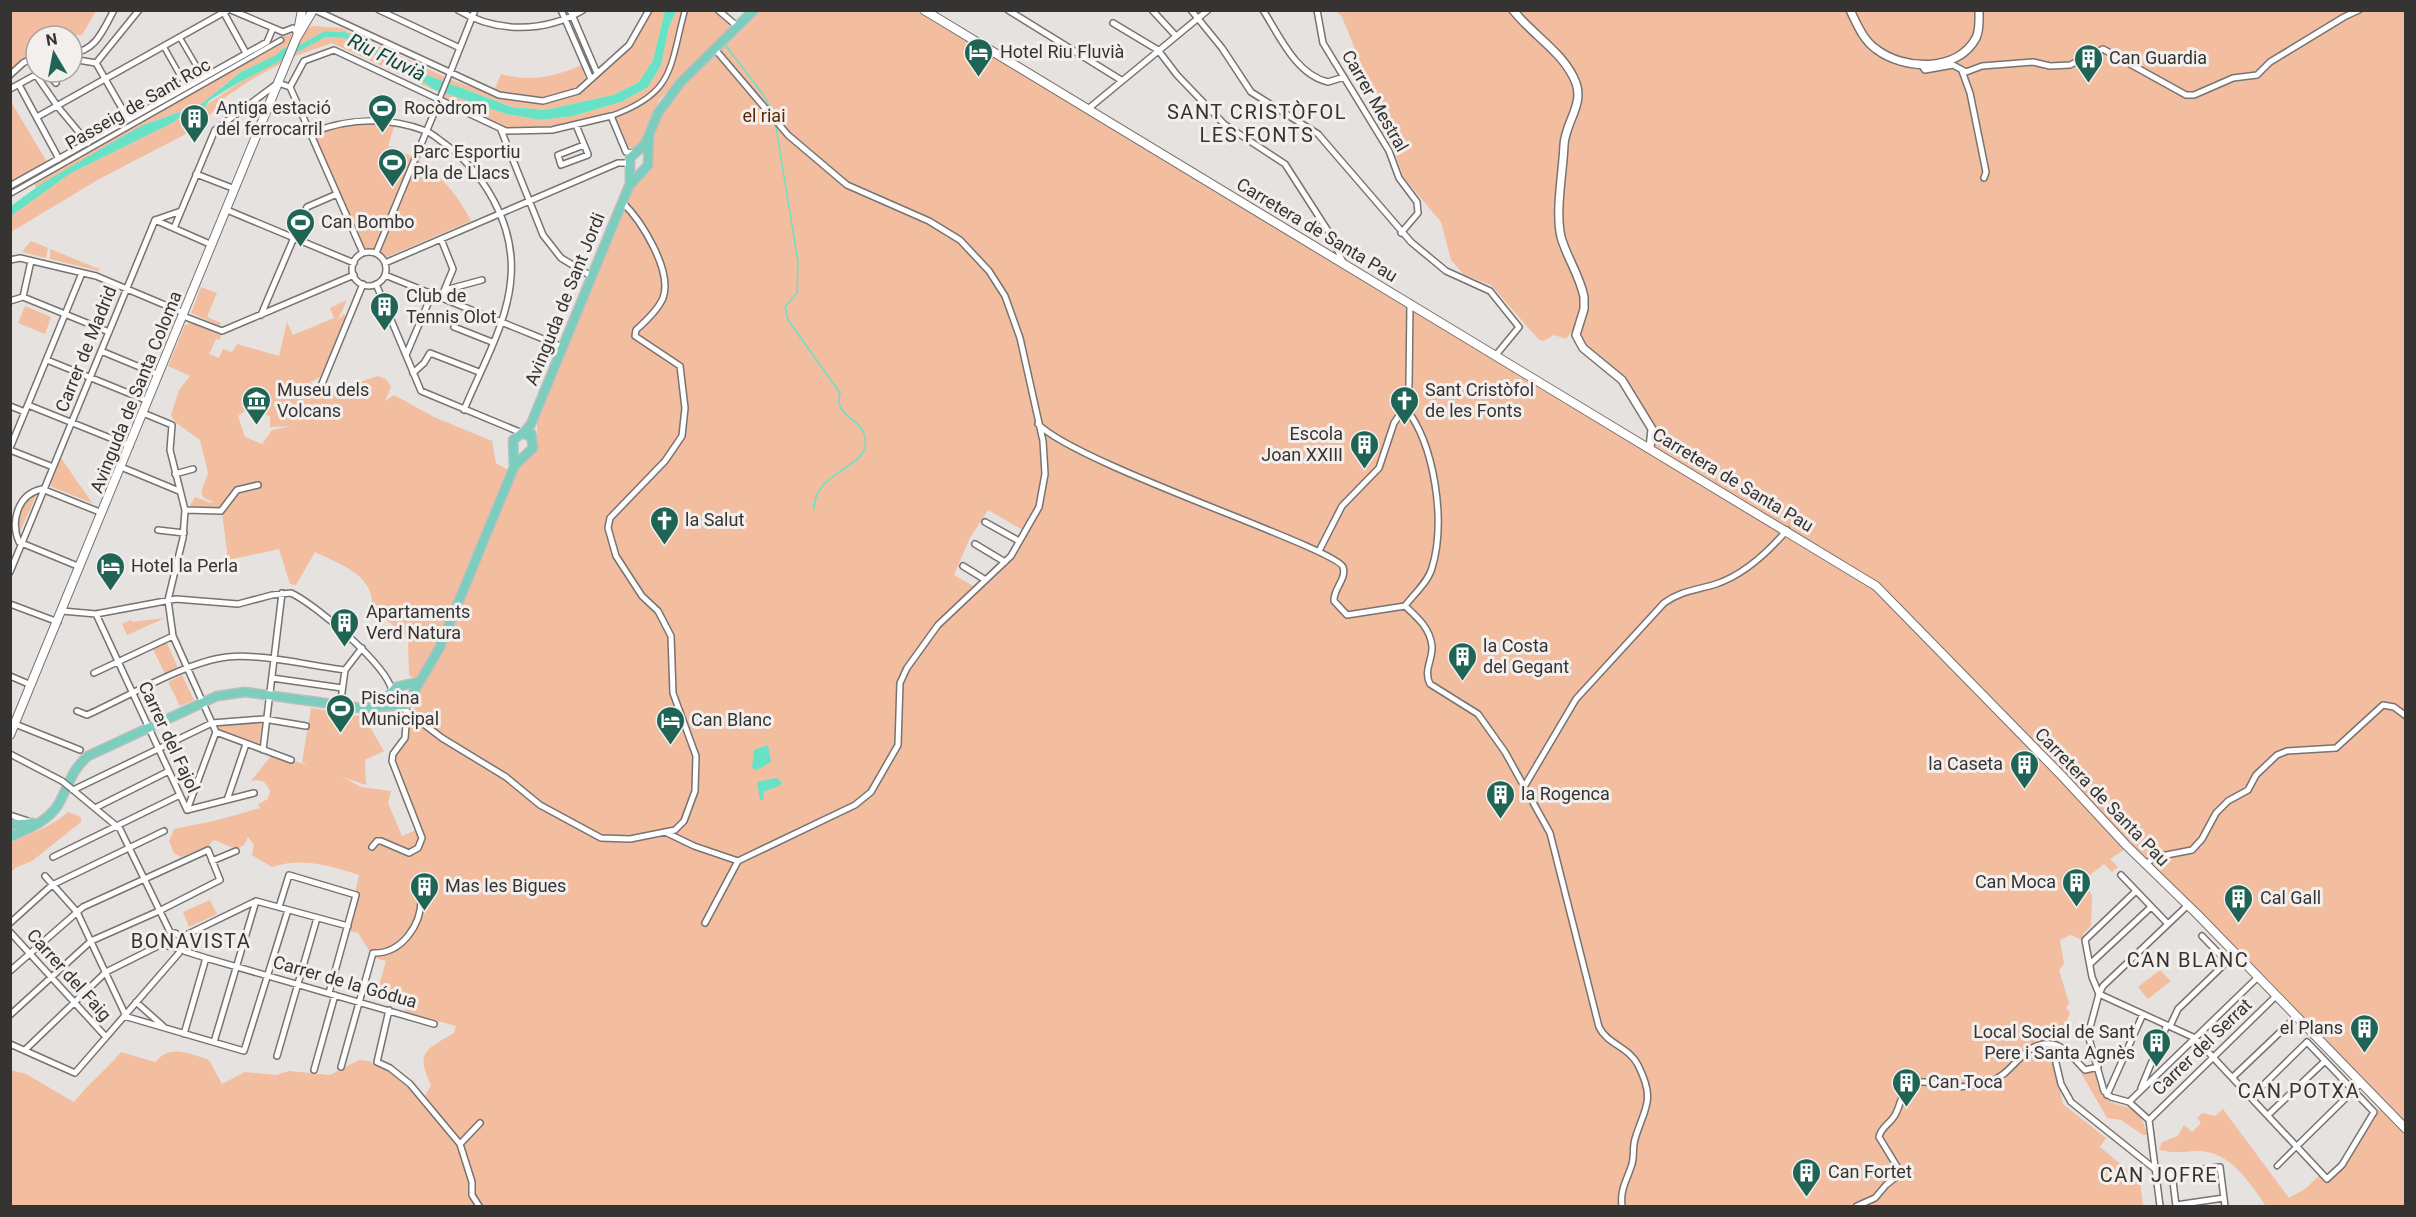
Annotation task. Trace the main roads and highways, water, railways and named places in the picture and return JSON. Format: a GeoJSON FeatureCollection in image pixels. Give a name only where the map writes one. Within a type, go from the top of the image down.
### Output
{"type":"FeatureCollection","features":[{"type":"Feature","properties":{"kind":"main road"},"geometry":{"type":"LineString","coordinates":[[295,33],[314,10]]}},
{"type":"Feature","properties":{"kind":"main road"},"geometry":{"type":"LineString","coordinates":[[649,135],[649,159],[645,169],[638,171],[629,164],[649,135],[658,113],[671,93],[753,10]]}},
{"type":"Feature","properties":{"kind":"main road","name":"Carretera de Santa Pau"},"geometry":{"type":"LineString","coordinates":[[924,10],[1857,572],[1893,601],[2145,864],[2188,905],[2406,1129]]}},
{"type":"Feature","properties":{"kind":"main road"},"geometry":{"type":"LineString","coordinates":[[295,33],[302,13]]}},
{"type":"Feature","properties":{"kind":"main road","name":"Avinguda de Santa Coloma"},"geometry":{"type":"LineString","coordinates":[[10,735],[227,210],[286,64],[295,33]]}},
{"type":"Feature","properties":{"kind":"main road"},"geometry":{"type":"LineString","coordinates":[[635,153],[643,153],[649,159]]}},
{"type":"Feature","properties":{"kind":"main road","name":"Avinguda de Sant Jordi"},"geometry":{"type":"LineString","coordinates":[[629,164],[629,186]]}},
{"type":"Feature","properties":{"kind":"main road","name":"Avinguda de Sant Jordi"},"geometry":{"type":"LineString","coordinates":[[526,434],[629,186],[645,169]]}},
{"type":"Feature","properties":{"kind":"main road"},"geometry":{"type":"LineString","coordinates":[[401,708],[411,698],[439,650],[514,467],[533,448],[526,434],[514,437],[514,467]]}},
{"type":"Feature","properties":{"kind":"main road"},"geometry":{"type":"LineString","coordinates":[[514,446],[525,454]]}},
{"type":"Feature","properties":{"kind":"main road"},"geometry":{"type":"LineString","coordinates":[[381,705],[398,686],[406,687],[419,681]]}},
{"type":"Feature","properties":{"kind":"main road"},"geometry":{"type":"LineString","coordinates":[[406,687],[411,698]]}},
{"type":"Feature","properties":{"kind":"main road"},"geometry":{"type":"LineString","coordinates":[[10,837],[40,823],[52,813],[75,770],[84,760],[148,727],[217,696],[245,692],[340,706],[361,708],[381,705],[401,708]]}},
{"type":"Feature","properties":{"kind":"main road"},"geometry":{"type":"LineString","coordinates":[[391,693],[401,708]]}},
{"type":"Feature","properties":{"kind":"main road"},"geometry":{"type":"LineString","coordinates":[[10,825],[39,821],[52,813]]}},
{"type":"Feature","properties":{"kind":"water","name":"Riu Fluvià"},"geometry":{"type":"Polygon","coordinates":[[[665,11],[676,11],[669,27],[661,65],[648,87],[621,102],[573,116],[541,120],[506,114],[433,89],[414,75],[344,38],[326,37],[238,83],[210,100],[203,109],[186,113],[172,123],[71,173],[11,216],[11,206],[41,184],[143,125],[200,105],[241,72],[276,55],[284,48],[303,43],[325,31],[345,32],[422,73],[512,107],[545,110],[613,95],[639,82],[653,60],[665,11]]]}},
{"type":"Feature","properties":{"kind":"water"},"geometry":{"type":"Polygon","coordinates":[[[768,745],[771,762],[757,770],[752,768],[754,750],[768,745]]]}},
{"type":"Feature","properties":{"kind":"water"},"geometry":{"type":"Polygon","coordinates":[[[776,778],[781,781],[781,785],[763,792],[764,800],[760,800],[757,782],[776,778]]]}},
{"type":"Feature","properties":{"kind":"waterway"},"geometry":{"type":"LineString","coordinates":[[726,46],[763,94],[775,117]]}},
{"type":"Feature","properties":{"kind":"waterway"},"geometry":{"type":"LineString","coordinates":[[775,121],[798,262],[797,293],[785,307],[788,320],[840,393],[841,409],[857,424],[865,437],[862,454],[821,488],[816,497],[814,509]]}},
{"type":"Feature","properties":{"kind":"place","name":"Hotel Riu Fluvià"},"geometry":{"type":"Point","coordinates":[979,78]}},
{"type":"Feature","properties":{"kind":"place","name":"Can Guardia"},"geometry":{"type":"Point","coordinates":[2088,84]}},
{"type":"Feature","properties":{"kind":"place","name":"Rocòdrom"},"geometry":{"type":"Point","coordinates":[383,134]}},
{"type":"Feature","properties":{"kind":"place","name":"Antiga estació del ferrocarril"},"geometry":{"type":"Point","coordinates":[195,144]}},
{"type":"Feature","properties":{"kind":"place","name":"Parc Esportiu Pla de Llacs"},"geometry":{"type":"Point","coordinates":[392,188]}},
{"type":"Feature","properties":{"kind":"place","name":"Can Bombo"},"geometry":{"type":"Point","coordinates":[300,248]}},
{"type":"Feature","properties":{"kind":"place","name":"Club de Tennis Olot"},"geometry":{"type":"Point","coordinates":[385,332]}},
{"type":"Feature","properties":{"kind":"place","name":"Museu dels Volcans"},"geometry":{"type":"Point","coordinates":[256,426]}},
{"type":"Feature","properties":{"kind":"place","name":"Sant Cristòfol de les Fonts"},"geometry":{"type":"Point","coordinates":[1404,426]}},
{"type":"Feature","properties":{"kind":"place","name":"Escola Joan XXIII"},"geometry":{"type":"Point","coordinates":[1364,470]}},
{"type":"Feature","properties":{"kind":"place","name":"la Salut"},"geometry":{"type":"Point","coordinates":[664,546]}},
{"type":"Feature","properties":{"kind":"place","name":"Hotel la Perla"},"geometry":{"type":"Point","coordinates":[110,592]}},
{"type":"Feature","properties":{"kind":"place","name":"Apartaments Verd Natura"},"geometry":{"type":"Point","coordinates":[345,648]}},
{"type":"Feature","properties":{"kind":"place","name":"la Costa del Gegant"},"geometry":{"type":"Point","coordinates":[1462,682]}},
{"type":"Feature","properties":{"kind":"place","name":"Piscina Municipal"},"geometry":{"type":"Point","coordinates":[340,734]}},
{"type":"Feature","properties":{"kind":"place","name":"Can Blanc"},"geometry":{"type":"Point","coordinates":[670,746]}},
{"type":"Feature","properties":{"kind":"place","name":"la Caseta"},"geometry":{"type":"Point","coordinates":[2024,790]}},
{"type":"Feature","properties":{"kind":"place","name":"la Rogenca"},"geometry":{"type":"Point","coordinates":[1500,820]}},
{"type":"Feature","properties":{"kind":"place","name":"Can Moca"},"geometry":{"type":"Point","coordinates":[2077,908]}},
{"type":"Feature","properties":{"kind":"place","name":"Mas les Bigues"},"geometry":{"type":"Point","coordinates":[424,912]}},
{"type":"Feature","properties":{"kind":"place","name":"Cal Gall"},"geometry":{"type":"Point","coordinates":[2239,924]}},
{"type":"Feature","properties":{"kind":"place","name":"el Plans"},"geometry":{"type":"Point","coordinates":[2364,1054]}},
{"type":"Feature","properties":{"kind":"place","name":"Local Social de Sant Pere i Santa Agnès"},"geometry":{"type":"Point","coordinates":[2156,1068]}},
{"type":"Feature","properties":{"kind":"place","name":"Can Toca"},"geometry":{"type":"Point","coordinates":[1907,1108]}},
{"type":"Feature","properties":{"kind":"place","name":"Can Fortet"},"geometry":{"type":"Point","coordinates":[1807,1198]}},
{"type":"Feature","properties":{"kind":"district","name":"SANT CRISTÒFOL LES FONTS"},"geometry":{"type":"Point","coordinates":[1257,124]}},
{"type":"Feature","properties":{"kind":"district","name":"BONAVISTA"},"geometry":{"type":"Point","coordinates":[191,941]}},
{"type":"Feature","properties":{"kind":"district","name":"CAN BLANC"},"geometry":{"type":"Point","coordinates":[2188,960]}},
{"type":"Feature","properties":{"kind":"district","name":"CAN POTXA"},"geometry":{"type":"Point","coordinates":[2299,1091]}},
{"type":"Feature","properties":{"kind":"district","name":"CAN JOFRE"},"geometry":{"type":"Point","coordinates":[2159,1175]}},
{"type":"Feature","properties":{"kind":"park label","name":"el riai"},"geometry":{"type":"Point","coordinates":[764,116]}}]}
